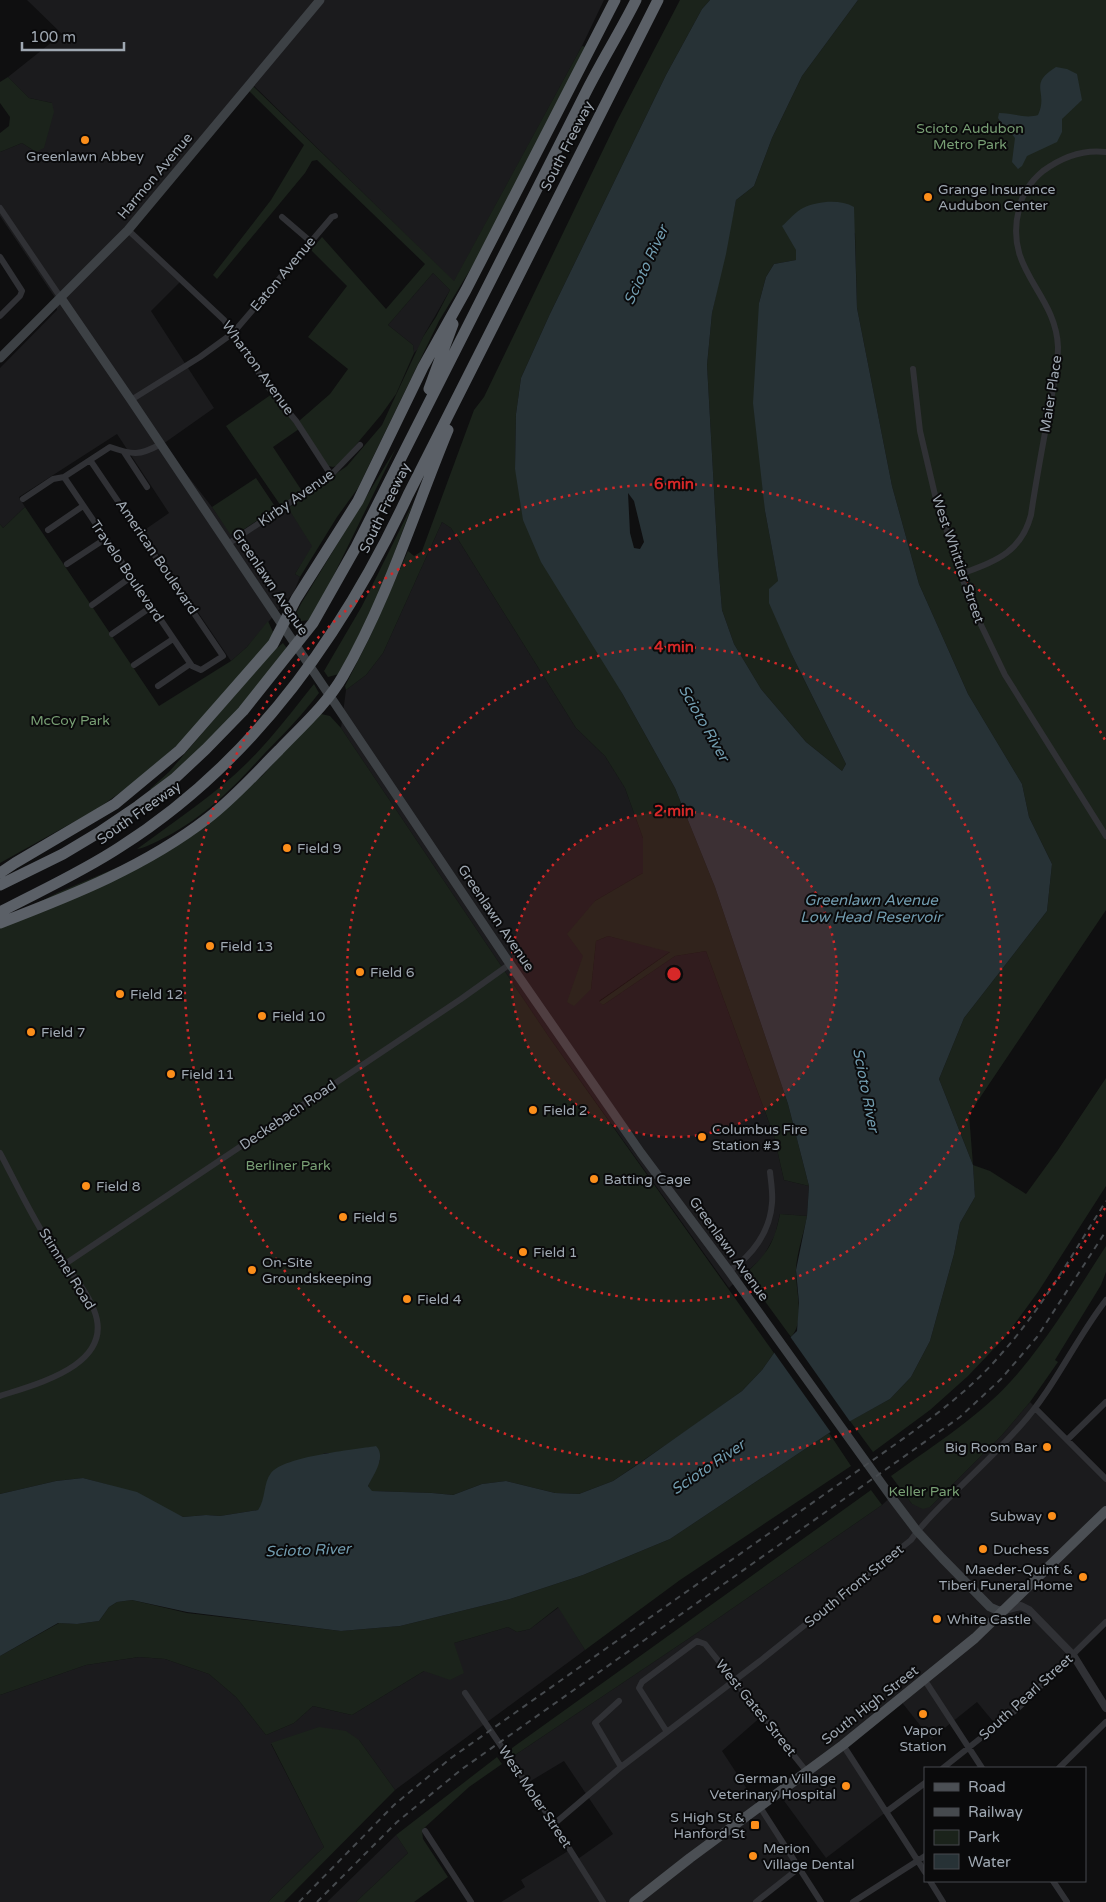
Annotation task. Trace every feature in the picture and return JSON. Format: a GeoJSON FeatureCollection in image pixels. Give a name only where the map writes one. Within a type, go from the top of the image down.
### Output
{"type":"FeatureCollection","features":[{"type":"Feature","properties":{"kind":"highway"},"geometry":{"type":"LineString","coordinates":[[0,873],[15,862],[115,804],[180,750],[274,644],[296,599],[358,501],[423,367],[466,290],[614,0]]}},
{"type":"Feature","properties":{"kind":"highway"},"geometry":{"type":"LineString","coordinates":[[605,56],[608,40],[628,0]]}},
{"type":"Feature","properties":{"kind":"highway","name":"South Freeway"},"geometry":{"type":"LineString","coordinates":[[0,885],[63,854],[98,833],[138,806],[174,778],[243,711],[313,623],[356,547],[605,56],[614,44],[636,0]]}},
{"type":"Feature","properties":{"kind":"highway","name":"South Freeway"},"geometry":{"type":"LineString","coordinates":[[0,912],[75,874],[120,848],[161,819],[204,786],[292,691],[359,591],[386,542],[658,0]]}},
{"type":"Feature","properties":{"kind":"highway"},"geometry":{"type":"LineString","coordinates":[[411,440],[466,290]]}},
{"type":"Feature","properties":{"kind":"highway"},"geometry":{"type":"LineString","coordinates":[[0,923],[77,893],[114,876],[178,839],[208,818],[243,787],[330,696],[367,630],[398,560],[435,461],[484,346]]}},
{"type":"Feature","properties":{"kind":"main road","name":"Harmon Avenue"},"geometry":{"type":"LineString","coordinates":[[0,358],[128,230],[320,0]]}},
{"type":"Feature","properties":{"kind":"main road","name":"Greenlawn Avenue"},"geometry":{"type":"LineString","coordinates":[[60,298],[161,444],[510,964],[641,1153],[741,1287],[917,1531],[990,1607],[999,1611],[1005,1610]]}},
{"type":"Feature","properties":{"kind":"main road","name":"South High Street"},"geometry":{"type":"LineString","coordinates":[[634,1902],[690,1858],[843,1745],[975,1638],[1106,1511]]}},
{"type":"Feature","properties":{"kind":"street","name":"Maier Place"},"geometry":{"type":"LineString","coordinates":[[961,574],[992,562],[1008,553],[1020,541],[1024,533],[1031,515],[1058,354],[1056,334],[1048,310],[1027,275],[1016,245],[1015,224],[1020,205],[1030,184],[1055,162],[1084,152],[1106,152]]}},
{"type":"Feature","properties":{"kind":"street","name":"Greenlawn Avenue"},"geometry":{"type":"LineString","coordinates":[[0,208],[60,298]]}},
{"type":"Feature","properties":{"kind":"street","name":"Eaton Avenue"},"geometry":{"type":"LineString","coordinates":[[131,400],[200,357],[233,333],[310,241],[335,216]]}},
{"type":"Feature","properties":{"kind":"street"},"geometry":{"type":"LineString","coordinates":[[282,217],[310,241]]}},
{"type":"Feature","properties":{"kind":"street","name":"Wharton Avenue"},"geometry":{"type":"LineString","coordinates":[[128,230],[224,320],[272,391],[299,426],[331,476]]}},
{"type":"Feature","properties":{"kind":"street"},"geometry":{"type":"LineString","coordinates":[[0,257],[20,287],[20,296],[0,316]]}},
{"type":"Feature","properties":{"kind":"street","name":"West Whittier Street"},"geometry":{"type":"LineString","coordinates":[[914,369],[920,431],[931,480],[947,534],[982,628],[1006,675],[1106,836]]}},
{"type":"Feature","properties":{"kind":"street"},"geometry":{"type":"LineString","coordinates":[[23,500],[53,479],[64,477],[110,448],[124,452],[146,453],[161,444]]}},
{"type":"Feature","properties":{"kind":"street","name":"Kirby Avenue"},"geometry":{"type":"LineString","coordinates":[[228,544],[331,476],[360,445]]}},
{"type":"Feature","properties":{"kind":"street"},"geometry":{"type":"LineString","coordinates":[[124,452],[147,487]]}},
{"type":"Feature","properties":{"kind":"street","name":"American Boulevard"},"geometry":{"type":"LineString","coordinates":[[90,460],[223,656],[201,670],[194,668],[190,664]]}},
{"type":"Feature","properties":{"kind":"street","name":"Travelo Boulevard"},"geometry":{"type":"LineString","coordinates":[[64,477],[190,664]]}},
{"type":"Feature","properties":{"kind":"street"},"geometry":{"type":"LineString","coordinates":[[48,530],[83,506]]}},
{"type":"Feature","properties":{"kind":"street"},"geometry":{"type":"LineString","coordinates":[[67,564],[105,539]]}},
{"type":"Feature","properties":{"kind":"street"},"geometry":{"type":"LineString","coordinates":[[92,605],[131,577]]}},
{"type":"Feature","properties":{"kind":"street"},"geometry":{"type":"LineString","coordinates":[[112,634],[151,607]]}},
{"type":"Feature","properties":{"kind":"street"},"geometry":{"type":"LineString","coordinates":[[134,665],[173,639]]}},
{"type":"Feature","properties":{"kind":"street"},"geometry":{"type":"LineString","coordinates":[[158,686],[190,664]]}},
{"type":"Feature","properties":{"kind":"street","name":"Deckebach Road"},"geometry":{"type":"LineString","coordinates":[[65,1264],[510,964]]}},
{"type":"Feature","properties":{"kind":"street","name":"Stimmel Road"},"geometry":{"type":"LineString","coordinates":[[0,1153],[49,1242],[85,1292],[94,1311],[97,1330],[89,1352],[74,1366],[46,1381],[0,1396]]}},
{"type":"Feature","properties":{"kind":"street"},"geometry":{"type":"LineString","coordinates":[[729,1271],[746,1258],[758,1244],[766,1228],[772,1203],[770,1172]]}},
{"type":"Feature","properties":{"kind":"street","name":"South Front Street"},"geometry":{"type":"LineString","coordinates":[[554,1824],[621,1767],[735,1681],[911,1540],[917,1531],[995,1453],[1035,1408],[1058,1376],[1084,1332],[1106,1300]]}},
{"type":"Feature","properties":{"kind":"street"},"geometry":{"type":"LineString","coordinates":[[1067,1440],[1106,1402]]}},
{"type":"Feature","properties":{"kind":"street"},"geometry":{"type":"LineString","coordinates":[[1035,1408],[1106,1479]]}},
{"type":"Feature","properties":{"kind":"street"},"geometry":{"type":"LineString","coordinates":[[1005,1610],[1021,1606],[1027,1607],[1073,1655],[1106,1708]]}},
{"type":"Feature","properties":{"kind":"street","name":"South Pearl Street"},"geometry":{"type":"LineString","coordinates":[[944,1767],[1016,1710],[1106,1622]]}},
{"type":"Feature","properties":{"kind":"street","name":"West Gates Street"},"geometry":{"type":"LineString","coordinates":[[667,1732],[638,1688],[642,1682],[697,1641],[705,1644],[807,1772]]}},
{"type":"Feature","properties":{"kind":"street"},"geometry":{"type":"LineString","coordinates":[[924,1679],[981,1767]]}},
{"type":"Feature","properties":{"kind":"street","name":"West Moler Street"},"geometry":{"type":"LineString","coordinates":[[465,1693],[554,1824],[603,1902]]}},
{"type":"Feature","properties":{"kind":"street"},"geometry":{"type":"LineString","coordinates":[[619,1701],[595,1723],[621,1767]]}},
{"type":"Feature","properties":{"kind":"street"},"geometry":{"type":"LineString","coordinates":[[1060,1767],[1106,1722]]}},
{"type":"Feature","properties":{"kind":"street"},"geometry":{"type":"LineString","coordinates":[[843,1745],[924,1870]]}},
{"type":"Feature","properties":{"kind":"street"},"geometry":{"type":"LineString","coordinates":[[886,1812],[924,1784]]}},
{"type":"Feature","properties":{"kind":"street"},"geometry":{"type":"LineString","coordinates":[[760,1808],[821,1902]]}},
{"type":"Feature","properties":{"kind":"street"},"geometry":{"type":"LineString","coordinates":[[425,1831],[471,1902]]}},
{"type":"Feature","properties":{"kind":"street"},"geometry":{"type":"LineString","coordinates":[[853,1902],[924,1857]]}},
{"type":"Feature","properties":{"kind":"street"},"geometry":{"type":"LineString","coordinates":[[756,1902],[799,1868]]}},
{"type":"Feature","properties":{"kind":"street"},"geometry":{"type":"LineString","coordinates":[[931,1882],[943,1902]]}},
{"type":"Feature","properties":{"kind":"street"},"geometry":{"type":"LineString","coordinates":[[1055,1882],[1067,1902]]}},
{"type":"Feature","properties":{"kind":"shaded area"},"geometry":{"type":"Polygon","coordinates":[[[27,0],[604,0],[582,46],[454,282],[253,85],[128,233],[180,282],[151,311],[214,408],[163,444],[231,534],[235,535],[285,503],[313,546],[295,574],[300,577],[294,592],[247,647],[231,661],[143,531],[169,513],[117,434],[19,497],[25,507],[3,528],[0,524],[0,368],[57,310],[54,296],[0,216],[0,152],[22,143],[36,152],[52,103],[29,98],[8,77],[62,34],[27,0]]]}},
{"type":"Feature","properties":{"kind":"shaded area"},"geometry":{"type":"Polygon","coordinates":[[[433,273],[450,290],[414,353],[413,345],[388,325],[433,273]]]}},
{"type":"Feature","properties":{"kind":"shaded area"},"geometry":{"type":"Polygon","coordinates":[[[442,522],[451,528],[576,728],[605,756],[625,788],[643,838],[643,873],[595,901],[583,956],[591,989],[596,941],[608,936],[671,951],[599,1001],[603,1005],[675,956],[706,951],[774,1136],[784,1180],[809,1186],[807,1216],[780,1214],[775,1235],[763,1257],[729,1288],[549,1037],[341,728],[346,690],[366,675],[383,653],[442,522]]]}},
{"type":"Feature","properties":{"kind":"shaded area"},"geometry":{"type":"Polygon","coordinates":[[[1030,1402],[1106,1477],[1106,1619],[996,1725],[977,1702],[931,1739],[900,1700],[844,1745],[886,1812],[826,1858],[779,1794],[807,1771],[763,1715],[722,1751],[799,1868],[756,1902],[501,1902],[525,1887],[521,1880],[568,1851],[575,1861],[613,1834],[564,1761],[529,1782],[512,1757],[691,1637],[882,1505],[900,1488],[912,1504],[930,1507],[1002,1435],[1030,1402]]]}},
{"type":"Feature","properties":{"kind":"shaded area"},"geometry":{"type":"Polygon","coordinates":[[[559,1607],[585,1650],[395,1790],[359,1740],[271,1744],[324,1847],[268,1902],[0,1902],[0,1695],[86,1665],[139,1657],[165,1659],[209,1674],[236,1697],[266,1735],[294,1723],[313,1706],[352,1715],[424,1671],[454,1643],[508,1627],[517,1632],[530,1629],[559,1607]]]}},
{"type":"Feature","properties":{"kind":"shaded area"},"geometry":{"type":"Polygon","coordinates":[[[396,1835],[408,1853],[356,1902],[327,1902],[396,1835]]]}},
{"type":"Feature","properties":{"kind":"green space"},"geometry":{"type":"Polygon","coordinates":[[[680,0],[710,0],[702,9],[666,75],[549,316],[521,378],[516,414],[515,469],[622,693],[675,788],[715,887],[788,1104],[809,1186],[784,1180],[774,1136],[706,951],[675,956],[603,1005],[599,1002],[670,952],[608,936],[596,941],[591,989],[574,1006],[567,1002],[583,956],[567,934],[595,901],[643,873],[643,838],[625,788],[605,756],[576,728],[451,528],[442,522],[383,653],[366,675],[346,690],[345,686],[369,639],[408,551],[414,556],[422,551],[474,410],[484,397],[617,121],[680,0]]]}},
{"type":"Feature","properties":{"kind":"green space","name":"Scioto Audubon Metro Park"},"geometry":{"type":"Polygon","coordinates":[[[858,0],[1106,0],[1106,910],[969,1114],[973,1165],[939,1079],[964,1018],[1047,911],[1052,864],[1029,817],[1022,784],[968,694],[919,584],[892,486],[857,308],[855,233],[796,250],[796,260],[774,264],[766,277],[759,303],[765,511],[792,655],[846,764],[842,771],[806,742],[761,689],[734,644],[722,610],[707,365],[712,313],[736,200],[754,186],[772,138],[802,76],[858,0]]]}},
{"type":"Feature","properties":{"kind":"green space"},"geometry":{"type":"Polygon","coordinates":[[[582,46],[594,49],[504,214],[439,321],[358,488],[337,517],[300,577],[295,574],[312,546],[288,508],[347,466],[382,425],[423,337],[450,290],[433,273],[388,325],[413,345],[414,353],[396,394],[381,415],[339,465],[328,466],[299,421],[330,394],[348,369],[308,337],[347,286],[311,250],[322,237],[386,309],[425,264],[317,160],[312,161],[305,173],[217,279],[213,275],[271,200],[304,145],[248,90],[252,85],[454,281],[582,46]]]}},
{"type":"Feature","properties":{"kind":"green space"},"geometry":{"type":"Polygon","coordinates":[[[8,77],[29,98],[52,103],[54,112],[44,148],[36,152],[22,143],[0,152],[0,133],[9,126],[10,117],[0,103],[0,82],[8,77]]]}},
{"type":"Feature","properties":{"kind":"green space"},"geometry":{"type":"Polygon","coordinates":[[[272,394],[299,429],[273,447],[302,491],[281,506],[226,426],[272,394]]]}},
{"type":"Feature","properties":{"kind":"green space"},"geometry":{"type":"Polygon","coordinates":[[[396,448],[327,589],[309,620],[294,622],[295,615],[302,602],[396,448]]]}},
{"type":"Feature","properties":{"kind":"green space"},"geometry":{"type":"Polygon","coordinates":[[[256,478],[276,508],[235,535],[230,534],[212,507],[256,478]]]}},
{"type":"Feature","properties":{"kind":"green space"},"geometry":{"type":"Polygon","coordinates":[[[413,503],[375,605],[339,674],[328,677],[324,671],[362,606],[413,503]]]}},
{"type":"Feature","properties":{"kind":"green space","name":"McCoy Park"},"geometry":{"type":"Polygon","coordinates":[[[25,507],[159,706],[231,661],[247,647],[268,621],[273,632],[270,642],[188,736],[128,787],[97,809],[0,863],[0,524],[3,528],[25,507]]]}},
{"type":"Feature","properties":{"kind":"green space"},"geometry":{"type":"Polygon","coordinates":[[[283,643],[289,651],[231,721],[154,790],[150,789],[169,772],[271,653],[283,643]]]}},
{"type":"Feature","properties":{"kind":"green space"},"geometry":{"type":"Polygon","coordinates":[[[314,684],[319,693],[313,701],[229,791],[203,813],[174,833],[137,849],[223,785],[249,761],[314,684]]]}},
{"type":"Feature","properties":{"kind":"green space","name":"Berliner Park"},"geometry":{"type":"Polygon","coordinates":[[[321,714],[330,716],[341,728],[549,1037],[774,1353],[762,1370],[742,1391],[613,1481],[579,1494],[555,1493],[506,1481],[482,1484],[453,1495],[371,1491],[368,1486],[380,1460],[338,1453],[325,1453],[267,1483],[262,1505],[258,1510],[220,1516],[183,1517],[109,1485],[83,1478],[56,1481],[0,1494],[0,922],[57,893],[156,851],[220,812],[262,776],[314,718],[321,714]]]}},
{"type":"Feature","properties":{"kind":"green space"},"geometry":{"type":"Polygon","coordinates":[[[1106,1078],[1106,1186],[1038,1292],[1005,1337],[968,1376],[930,1410],[873,1452],[850,1421],[890,1399],[911,1377],[930,1341],[954,1254],[960,1223],[975,1197],[973,1165],[990,1171],[1026,1194],[1106,1078]]]}},
{"type":"Feature","properties":{"kind":"green space"},"geometry":{"type":"Polygon","coordinates":[[[780,1214],[807,1216],[796,1269],[799,1304],[798,1322],[791,1337],[745,1274],[769,1248],[780,1214]]]}},
{"type":"Feature","properties":{"kind":"green space","name":"Keller Park"},"geometry":{"type":"Polygon","coordinates":[[[1106,1246],[1106,1272],[1101,1285],[1055,1360],[1058,1362],[1030,1402],[1002,1435],[930,1507],[923,1509],[912,1504],[891,1476],[975,1415],[1005,1387],[1043,1342],[1106,1246]]]}},
{"type":"Feature","properties":{"kind":"green space"},"geometry":{"type":"Polygon","coordinates":[[[829,1433],[851,1466],[680,1580],[585,1650],[558,1607],[530,1629],[517,1632],[508,1627],[454,1643],[464,1673],[450,1680],[424,1671],[352,1715],[313,1706],[294,1723],[266,1735],[236,1697],[209,1674],[165,1659],[139,1657],[86,1665],[0,1695],[0,1656],[59,1623],[77,1624],[99,1621],[109,1607],[117,1602],[132,1600],[187,1613],[341,1631],[400,1626],[510,1599],[583,1575],[670,1539],[829,1433]]]}},
{"type":"Feature","properties":{"kind":"green space"},"geometry":{"type":"Polygon","coordinates":[[[871,1490],[882,1505],[691,1637],[512,1757],[512,1748],[871,1490]]]}},
{"type":"Feature","properties":{"kind":"green space"},"geometry":{"type":"Polygon","coordinates":[[[319,1727],[346,1731],[359,1740],[395,1790],[284,1902],[268,1902],[324,1847],[271,1743],[319,1727]]]}},
{"type":"Feature","properties":{"kind":"green space"},"geometry":{"type":"Polygon","coordinates":[[[497,1757],[502,1764],[469,1787],[422,1830],[423,1839],[448,1877],[414,1902],[356,1902],[408,1853],[396,1835],[497,1757]]]}},
{"type":"Feature","properties":{"kind":"water"},"geometry":{"type":"Polygon","coordinates":[[[710,0],[858,0],[802,76],[772,138],[754,186],[736,200],[712,313],[707,365],[718,562],[722,610],[734,644],[761,689],[806,742],[842,771],[846,764],[792,655],[769,603],[769,589],[778,581],[765,511],[753,403],[759,303],[766,277],[774,264],[796,260],[796,250],[782,226],[798,211],[809,206],[822,202],[848,204],[854,207],[857,308],[892,486],[919,584],[968,694],[1022,784],[1029,817],[1052,864],[1047,911],[964,1018],[939,1079],[973,1165],[975,1197],[960,1223],[954,1254],[930,1341],[911,1377],[890,1399],[829,1433],[670,1539],[583,1575],[510,1599],[400,1626],[341,1631],[187,1612],[132,1600],[117,1602],[109,1607],[99,1621],[77,1624],[58,1623],[0,1656],[0,1494],[56,1481],[83,1478],[137,1492],[183,1517],[220,1516],[258,1510],[261,1506],[268,1477],[279,1467],[290,1462],[376,1446],[379,1450],[380,1461],[368,1486],[372,1491],[453,1495],[482,1484],[506,1481],[555,1493],[579,1494],[613,1481],[742,1391],[762,1370],[774,1353],[797,1331],[799,1303],[796,1270],[807,1216],[809,1186],[788,1104],[715,887],[675,788],[622,693],[541,562],[523,520],[515,469],[516,414],[521,378],[549,316],[666,75],[702,9],[710,0]],[[628,493],[630,533],[634,548],[640,549],[644,542],[634,501],[628,493]]]}},
{"type":"Feature","properties":{"kind":"water"},"geometry":{"type":"Polygon","coordinates":[[[1056,67],[1067,69],[1077,74],[1082,100],[1062,119],[1062,132],[1057,142],[1027,156],[1022,166],[1018,169],[1012,162],[1015,138],[998,118],[999,113],[1028,116],[1038,115],[1041,107],[1040,84],[1047,73],[1056,67]]]}},
{"type":"Feature","properties":{"kind":"pier"},"geometry":{"type":"Polygon","coordinates":[[[789,1335],[851,1423],[832,1434],[773,1351],[789,1335]]]}},
{"type":"Feature","properties":{"kind":"railway"},"geometry":{"type":"LineString","coordinates":[[299,1902],[394,1805],[451,1758],[907,1436],[957,1397],[992,1365],[1031,1317],[1106,1201]]}},
{"type":"Feature","properties":{"kind":"railway"},"geometry":{"type":"LineString","coordinates":[[317,1902],[397,1822],[462,1769],[960,1417],[1001,1379],[1037,1337],[1106,1231]]}},
{"type":"Feature","properties":{"kind":"place","name":"Greenlawn Abbey"},"geometry":{"type":"Point","coordinates":[85,140]}},
{"type":"Feature","properties":{"kind":"place","name":"Grange Insurance Audubon Center"},"geometry":{"type":"Point","coordinates":[928,197]}},
{"type":"Feature","properties":{"kind":"place","name":"Field 9"},"geometry":{"type":"Point","coordinates":[287,848]}},
{"type":"Feature","properties":{"kind":"place","name":"Field 13"},"geometry":{"type":"Point","coordinates":[210,946]}},
{"type":"Feature","properties":{"kind":"place","name":"Field 6"},"geometry":{"type":"Point","coordinates":[360,972]}},
{"type":"Feature","properties":{"kind":"place","name":"Field 12"},"geometry":{"type":"Point","coordinates":[120,994]}},
{"type":"Feature","properties":{"kind":"place","name":"Field 10"},"geometry":{"type":"Point","coordinates":[262,1016]}},
{"type":"Feature","properties":{"kind":"place","name":"Field 7"},"geometry":{"type":"Point","coordinates":[31,1032]}},
{"type":"Feature","properties":{"kind":"place","name":"Field 11"},"geometry":{"type":"Point","coordinates":[171,1074]}},
{"type":"Feature","properties":{"kind":"place","name":"Field 2"},"geometry":{"type":"Point","coordinates":[533,1110]}},
{"type":"Feature","properties":{"kind":"place","name":"Columbus Fire Station #3"},"geometry":{"type":"Point","coordinates":[702,1137]}},
{"type":"Feature","properties":{"kind":"place","name":"Batting Cage"},"geometry":{"type":"Point","coordinates":[594,1179]}},
{"type":"Feature","properties":{"kind":"place","name":"Field 8"},"geometry":{"type":"Point","coordinates":[86,1186]}},
{"type":"Feature","properties":{"kind":"place","name":"Field 5"},"geometry":{"type":"Point","coordinates":[343,1217]}},
{"type":"Feature","properties":{"kind":"place","name":"Field 1"},"geometry":{"type":"Point","coordinates":[523,1252]}},
{"type":"Feature","properties":{"kind":"place","name":"On-Site Groundskeeping"},"geometry":{"type":"Point","coordinates":[252,1270]}},
{"type":"Feature","properties":{"kind":"place","name":"Field 4"},"geometry":{"type":"Point","coordinates":[407,1299]}},
{"type":"Feature","properties":{"kind":"place","name":"Big Room Bar"},"geometry":{"type":"Point","coordinates":[1047,1447]}},
{"type":"Feature","properties":{"kind":"place","name":"Subway"},"geometry":{"type":"Point","coordinates":[1052,1516]}},
{"type":"Feature","properties":{"kind":"place","name":"Duchess"},"geometry":{"type":"Point","coordinates":[983,1549]}},
{"type":"Feature","properties":{"kind":"place","name":"Maeder-Quint & Tiberi Funeral Home"},"geometry":{"type":"Point","coordinates":[1083,1577]}},
{"type":"Feature","properties":{"kind":"place","name":"White Castle"},"geometry":{"type":"Point","coordinates":[937,1619]}},
{"type":"Feature","properties":{"kind":"place","name":"Vapor Station"},"geometry":{"type":"Point","coordinates":[923,1714]}},
{"type":"Feature","properties":{"kind":"place","name":"German Village Veterinary Hospital"},"geometry":{"type":"Point","coordinates":[846,1786]}},
{"type":"Feature","properties":{"kind":"place","name":"S High St & Hanford St"},"geometry":{"type":"Point","coordinates":[755,1825]}},
{"type":"Feature","properties":{"kind":"place","name":"Merion Village Dental"},"geometry":{"type":"Point","coordinates":[753,1856]}},
{"type":"Feature","properties":{"kind":"water label","name":"Scioto River"},"geometry":{"type":"Point","coordinates":[646,265]}},
{"type":"Feature","properties":{"kind":"water label","name":"Scioto River"},"geometry":{"type":"Point","coordinates":[704,723]}},
{"type":"Feature","properties":{"kind":"water label","name":"Greenlawn Avenue Low Head Reservoir"},"geometry":{"type":"Point","coordinates":[871,908]}},
{"type":"Feature","properties":{"kind":"water label","name":"Scioto River"},"geometry":{"type":"Point","coordinates":[866,1090]}},
{"type":"Feature","properties":{"kind":"water label","name":"Scioto River"},"geometry":{"type":"Point","coordinates":[708,1467]}},
{"type":"Feature","properties":{"kind":"water label","name":"Scioto River"},"geometry":{"type":"Point","coordinates":[308,1550]}}]}
